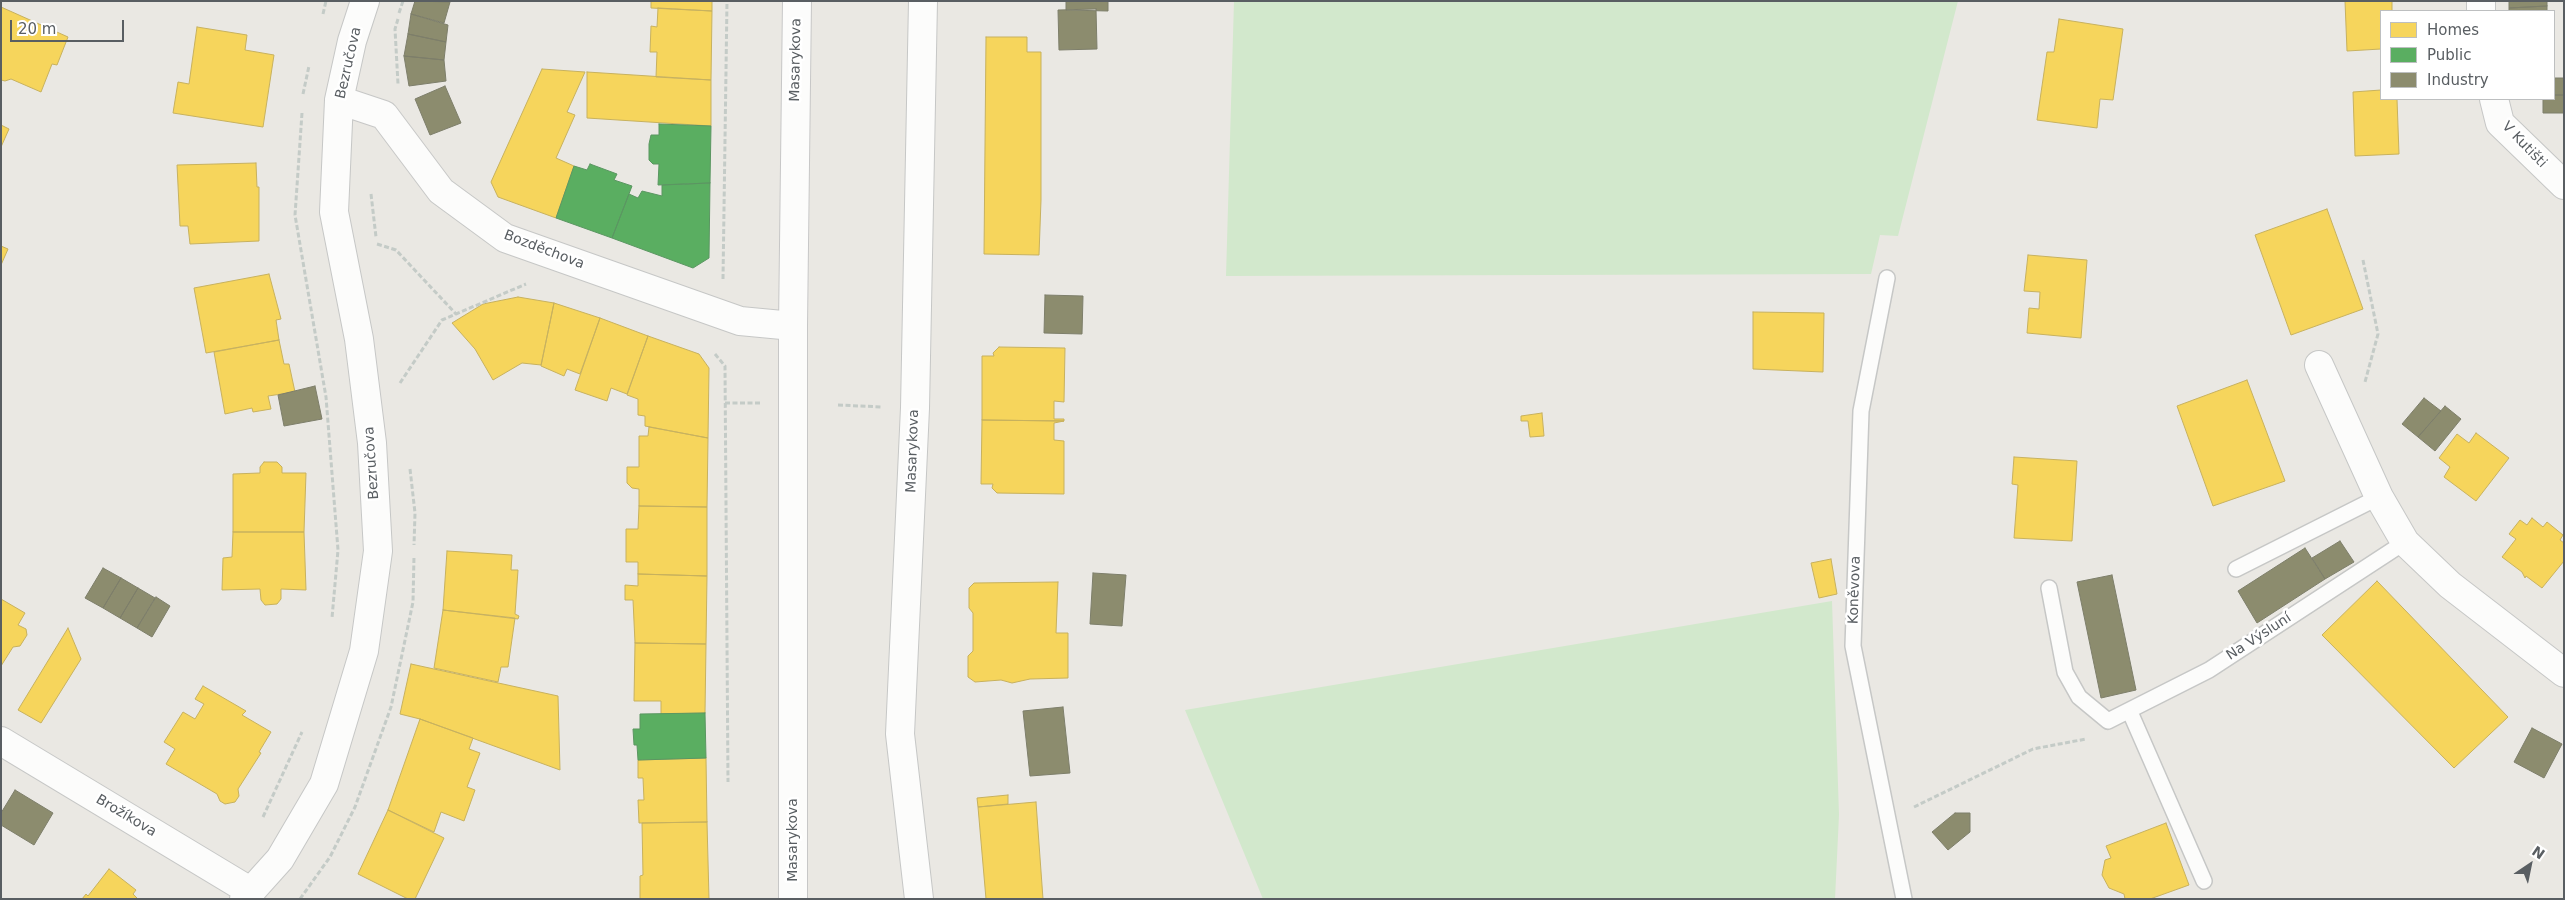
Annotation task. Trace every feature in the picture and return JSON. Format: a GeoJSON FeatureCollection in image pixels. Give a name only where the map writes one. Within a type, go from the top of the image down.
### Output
{"type":"FeatureCollection","features":[{"type":"Feature","properties":{"kind":"street","name":"Bezručova"},"geometry":{"type":"LineString","coordinates":[[249,896],[280,859],[324,784],[364,651],[378,551],[372,443],[359,339],[334,212],[339,100],[352,41],[365,1]]}},
{"type":"Feature","properties":{"kind":"street","name":"Masarykova"},"geometry":{"type":"LineString","coordinates":[[793,899],[793,326],[797,1]]}},
{"type":"Feature","properties":{"kind":"street","name":"Masarykova"},"geometry":{"type":"LineString","coordinates":[[919,899],[900,734],[915,401],[924,1]]}},
{"type":"Feature","properties":{"kind":"street","name":"Bozděchova"},"geometry":{"type":"LineString","coordinates":[[339,100],[384,114],[441,191],[505,238],[740,321],[793,326]]}},
{"type":"Feature","properties":{"kind":"street","name":"V Kutišti"},"geometry":{"type":"LineString","coordinates":[[2494,100],[2500,123],[2564,185]]}},
{"type":"Feature","properties":{"kind":"street"},"geometry":{"type":"LineString","coordinates":[[2319,366],[2379,497],[2404,542],[2450,585],[2564,674]]}},
{"type":"Feature","properties":{"kind":"street","name":"Brožíkova"},"geometry":{"type":"LineString","coordinates":[[1,741],[249,896]]}},
{"type":"Feature","properties":{"kind":"lane","name":"Koněvova"},"geometry":{"type":"LineString","coordinates":[[1887,278],[1861,411],[1853,646],[1904,899]]}},
{"type":"Feature","properties":{"kind":"lane"},"geometry":{"type":"LineString","coordinates":[[2236,569],[2379,497]]}},
{"type":"Feature","properties":{"kind":"lane","name":"Na Výsluní"},"geometry":{"type":"LineString","coordinates":[[2049,588],[2065,672],[2079,697],[2108,721],[2130,712],[2209,670],[2404,542]]}},
{"type":"Feature","properties":{"kind":"lane"},"geometry":{"type":"LineString","coordinates":[[2130,712],[2204,881]]}},
{"type":"Feature","properties":{"kind":"path"},"geometry":{"type":"LineString","coordinates":[[321,20],[326,1]]}},
{"type":"Feature","properties":{"kind":"path"},"geometry":{"type":"LineString","coordinates":[[398,91],[395,29],[403,1]]}},
{"type":"Feature","properties":{"kind":"path"},"geometry":{"type":"LineString","coordinates":[[723,287],[727,1]]}},
{"type":"Feature","properties":{"kind":"path"},"geometry":{"type":"LineString","coordinates":[[303,97],[311,58]]}},
{"type":"Feature","properties":{"kind":"path"},"geometry":{"type":"LineString","coordinates":[[302,107],[295,214],[326,397],[338,550],[331,626]]}},
{"type":"Feature","properties":{"kind":"path"},"geometry":{"type":"LineString","coordinates":[[377,244],[396,250],[456,314]]}},
{"type":"Feature","properties":{"kind":"path"},"geometry":{"type":"LineString","coordinates":[[2350,435],[2378,334],[2363,260]]}},
{"type":"Feature","properties":{"kind":"path"},"geometry":{"type":"LineString","coordinates":[[400,383],[442,320],[526,284]]}},
{"type":"Feature","properties":{"kind":"path"},"geometry":{"type":"LineString","coordinates":[[715,354],[725,366],[728,782]]}},
{"type":"Feature","properties":{"kind":"path"},"geometry":{"type":"LineString","coordinates":[[725,403],[764,403]]}},
{"type":"Feature","properties":{"kind":"path"},"geometry":{"type":"LineString","coordinates":[[838,406],[891,408]]}},
{"type":"Feature","properties":{"kind":"path"},"geometry":{"type":"LineString","coordinates":[[261,820],[305,725]]}},
{"type":"Feature","properties":{"kind":"path"},"geometry":{"type":"LineString","coordinates":[[1888,819],[2033,749],[2092,738]]}},
{"type":"Feature","properties":{"kind":"green space"},"geometry":{"type":"Polygon","coordinates":[[[1234,1],[1958,1],[1898,236],[1880,235],[1871,274],[1226,276],[1234,1]]]}},
{"type":"Feature","properties":{"kind":"green space"},"geometry":{"type":"Polygon","coordinates":[[[1832,601],[1839,815],[1835,899],[1263,899],[1185,710],[1832,601]]]}},
{"type":"Feature","properties":{"kind":"building: Homes"},"geometry":{"type":"Polygon","coordinates":[[[651,1],[712,1],[712,11],[651,8],[651,1]]]}},
{"type":"Feature","properties":{"kind":"building: Homes"},"geometry":{"type":"Polygon","coordinates":[[[2345,1],[2392,1],[2392,10],[2380,10],[2380,49],[2347,51],[2345,1]]]}},
{"type":"Feature","properties":{"kind":"building: Homes"},"geometry":{"type":"Polygon","coordinates":[[[1,7],[68,37],[57,65],[52,64],[41,92],[11,79],[1,80],[1,7]]]}},
{"type":"Feature","properties":{"kind":"building: Homes"},"geometry":{"type":"Polygon","coordinates":[[[658,8],[712,11],[711,80],[656,77],[657,52],[650,52],[651,26],[657,27],[658,8]]]}},
{"type":"Feature","properties":{"kind":"building: Homes"},"geometry":{"type":"Polygon","coordinates":[[[2059,19],[2123,29],[2113,100],[2100,99],[2097,128],[2037,120],[2047,52],[2054,52],[2059,19]]]}},
{"type":"Feature","properties":{"kind":"building: Homes"},"geometry":{"type":"Polygon","coordinates":[[[197,27],[247,35],[245,50],[274,55],[263,127],[173,113],[178,82],[189,84],[197,27]]]}},
{"type":"Feature","properties":{"kind":"building: Homes"},"geometry":{"type":"Polygon","coordinates":[[[986,37],[1027,37],[1027,52],[1041,52],[1039,255],[984,254],[986,37]]]}},
{"type":"Feature","properties":{"kind":"building: Homes"},"geometry":{"type":"Polygon","coordinates":[[[542,69],[585,72],[567,112],[575,115],[556,158],[574,166],[556,218],[498,197],[491,182],[542,69]]]}},
{"type":"Feature","properties":{"kind":"building: Homes"},"geometry":{"type":"Polygon","coordinates":[[[587,72],[711,80],[711,126],[587,118],[587,72]]]}},
{"type":"Feature","properties":{"kind":"building: Homes"},"geometry":{"type":"Polygon","coordinates":[[[2380,90],[2380,100],[2397,100],[2399,154],[2355,156],[2353,92],[2380,90]]]}},
{"type":"Feature","properties":{"kind":"building: Homes"},"geometry":{"type":"Polygon","coordinates":[[[1,125],[9,129],[1,147],[1,125]]]}},
{"type":"Feature","properties":{"kind":"building: Homes"},"geometry":{"type":"Polygon","coordinates":[[[256,163],[257,187],[259,187],[259,241],[190,244],[188,226],[180,226],[177,165],[256,163]]]}},
{"type":"Feature","properties":{"kind":"building: Homes"},"geometry":{"type":"Polygon","coordinates":[[[2327,209],[2363,309],[2291,335],[2255,235],[2327,209]]]}},
{"type":"Feature","properties":{"kind":"building: Homes"},"geometry":{"type":"Polygon","coordinates":[[[1,246],[8,249],[1,265],[1,246]]]}},
{"type":"Feature","properties":{"kind":"building: Homes"},"geometry":{"type":"Polygon","coordinates":[[[2028,255],[2087,260],[2081,338],[2027,333],[2029,308],[2039,309],[2040,292],[2024,291],[2028,255]]]}},
{"type":"Feature","properties":{"kind":"building: Homes"},"geometry":{"type":"Polygon","coordinates":[[[269,274],[281,319],[276,320],[279,340],[206,353],[194,288],[269,274]]]}},
{"type":"Feature","properties":{"kind":"building: Homes"},"geometry":{"type":"Polygon","coordinates":[[[518,297],[554,303],[541,365],[522,363],[493,380],[475,349],[452,323],[483,304],[518,297]]]}},
{"type":"Feature","properties":{"kind":"building: Homes"},"geometry":{"type":"Polygon","coordinates":[[[554,303],[600,318],[580,374],[567,369],[564,376],[541,366],[554,303]]]}},
{"type":"Feature","properties":{"kind":"building: Homes"},"geometry":{"type":"Polygon","coordinates":[[[1753,312],[1824,313],[1823,372],[1753,369],[1753,312]]]}},
{"type":"Feature","properties":{"kind":"building: Homes"},"geometry":{"type":"Polygon","coordinates":[[[600,318],[648,336],[627,394],[611,388],[607,401],[575,390],[600,318]]]}},
{"type":"Feature","properties":{"kind":"building: Homes"},"geometry":{"type":"Polygon","coordinates":[[[648,336],[699,354],[709,368],[708,438],[645,426],[645,416],[638,415],[638,399],[627,395],[648,336]]]}},
{"type":"Feature","properties":{"kind":"building: Homes"},"geometry":{"type":"Polygon","coordinates":[[[279,340],[284,364],[289,364],[295,392],[268,396],[271,409],[253,412],[252,408],[225,414],[214,352],[279,340]]]}},
{"type":"Feature","properties":{"kind":"building: Homes"},"geometry":{"type":"Polygon","coordinates":[[[999,347],[1065,348],[1064,402],[1054,401],[1054,419],[1064,419],[1064,421],[982,420],[982,356],[994,356],[993,353],[999,347]]]}},
{"type":"Feature","properties":{"kind":"building: Homes"},"geometry":{"type":"Polygon","coordinates":[[[2247,380],[2285,481],[2213,506],[2177,406],[2247,380]]]}},
{"type":"Feature","properties":{"kind":"building: Homes"},"geometry":{"type":"Polygon","coordinates":[[[1542,413],[1544,436],[1530,437],[1528,421],[1521,421],[1521,416],[1542,413]]]}},
{"type":"Feature","properties":{"kind":"building: Homes"},"geometry":{"type":"Polygon","coordinates":[[[982,420],[1064,421],[1054,423],[1054,440],[1064,441],[1064,494],[997,493],[992,488],[993,484],[981,484],[982,420]]]}},
{"type":"Feature","properties":{"kind":"building: Homes"},"geometry":{"type":"Polygon","coordinates":[[[649,427],[708,438],[707,507],[639,506],[639,489],[632,488],[627,483],[627,467],[639,467],[639,436],[648,436],[649,427]]]}},
{"type":"Feature","properties":{"kind":"building: Homes"},"geometry":{"type":"Polygon","coordinates":[[[2476,433],[2509,458],[2476,501],[2444,477],[2450,467],[2439,458],[2457,434],[2469,443],[2476,433]]]}},
{"type":"Feature","properties":{"kind":"building: Homes"},"geometry":{"type":"Polygon","coordinates":[[[2014,457],[2077,461],[2072,541],[2014,538],[2018,485],[2012,484],[2014,457]]]}},
{"type":"Feature","properties":{"kind":"building: Homes"},"geometry":{"type":"Polygon","coordinates":[[[264,462],[277,462],[282,467],[282,473],[306,473],[304,532],[233,532],[233,474],[260,473],[260,467],[264,462]]]}},
{"type":"Feature","properties":{"kind":"building: Homes"},"geometry":{"type":"Polygon","coordinates":[[[639,506],[707,507],[707,576],[638,574],[638,562],[626,562],[626,529],[638,529],[639,506]]]}},
{"type":"Feature","properties":{"kind":"building: Homes"},"geometry":{"type":"Polygon","coordinates":[[[2532,518],[2543,527],[2547,522],[2563,535],[2560,540],[2564,543],[2564,561],[2542,588],[2526,576],[2525,578],[2522,572],[2502,557],[2516,539],[2509,534],[2520,520],[2527,525],[2532,518]]]}},
{"type":"Feature","properties":{"kind":"building: Homes"},"geometry":{"type":"Polygon","coordinates":[[[233,532],[304,532],[306,590],[281,589],[281,599],[277,604],[265,605],[261,600],[260,589],[222,590],[223,558],[232,557],[233,532]]]}},
{"type":"Feature","properties":{"kind":"building: Homes"},"geometry":{"type":"Polygon","coordinates":[[[447,551],[512,555],[511,570],[518,570],[515,614],[519,616],[518,619],[443,610],[447,551]]]}},
{"type":"Feature","properties":{"kind":"building: Homes"},"geometry":{"type":"Polygon","coordinates":[[[1831,559],[1837,594],[1819,598],[1811,563],[1831,559]]]}},
{"type":"Feature","properties":{"kind":"building: Homes"},"geometry":{"type":"Polygon","coordinates":[[[638,574],[707,576],[706,644],[635,643],[633,600],[625,600],[625,585],[638,586],[638,574]]]}},
{"type":"Feature","properties":{"kind":"building: Homes"},"geometry":{"type":"Polygon","coordinates":[[[2377,581],[2508,717],[2454,768],[2322,635],[2377,581]]]}},
{"type":"Feature","properties":{"kind":"building: Homes"},"geometry":{"type":"Polygon","coordinates":[[[1058,582],[1056,633],[1068,633],[1068,678],[1030,679],[1012,683],[1001,680],[975,682],[968,677],[968,656],[973,651],[973,613],[969,608],[969,588],[974,583],[1058,582]]]}},
{"type":"Feature","properties":{"kind":"building: Homes"},"geometry":{"type":"Polygon","coordinates":[[[1,599],[25,613],[18,625],[26,629],[27,635],[20,646],[13,647],[1,666],[1,599]]]}},
{"type":"Feature","properties":{"kind":"building: Homes"},"geometry":{"type":"Polygon","coordinates":[[[443,610],[515,618],[508,667],[501,667],[498,682],[434,668],[443,610]]]}},
{"type":"Feature","properties":{"kind":"building: Homes"},"geometry":{"type":"Polygon","coordinates":[[[68,628],[81,659],[41,723],[18,710],[68,628]]]}},
{"type":"Feature","properties":{"kind":"building: Homes"},"geometry":{"type":"Polygon","coordinates":[[[635,643],[706,644],[705,713],[661,714],[661,701],[634,701],[635,643]]]}},
{"type":"Feature","properties":{"kind":"building: Homes"},"geometry":{"type":"Polygon","coordinates":[[[411,664],[558,696],[560,770],[420,719],[400,714],[411,664]]]}},
{"type":"Feature","properties":{"kind":"building: Homes"},"geometry":{"type":"Polygon","coordinates":[[[203,686],[246,711],[242,715],[271,732],[259,752],[261,753],[238,789],[239,796],[235,802],[225,804],[220,801],[217,794],[166,764],[175,749],[164,742],[183,712],[195,719],[204,704],[195,699],[203,686]]]}},
{"type":"Feature","properties":{"kind":"building: Homes"},"geometry":{"type":"Polygon","coordinates":[[[420,719],[473,738],[469,749],[480,753],[467,787],[475,790],[464,821],[441,812],[434,832],[388,810],[420,719]]]}},
{"type":"Feature","properties":{"kind":"building: Homes"},"geometry":{"type":"Polygon","coordinates":[[[706,758],[707,822],[639,823],[638,800],[644,800],[643,778],[638,778],[638,760],[706,758]]]}},
{"type":"Feature","properties":{"kind":"building: Homes"},"geometry":{"type":"Polygon","coordinates":[[[1008,795],[1008,804],[978,807],[977,798],[1008,795]]]}},
{"type":"Feature","properties":{"kind":"building: Homes"},"geometry":{"type":"Polygon","coordinates":[[[1036,802],[1043,899],[986,899],[978,807],[1036,802]]]}},
{"type":"Feature","properties":{"kind":"building: Homes"},"geometry":{"type":"Polygon","coordinates":[[[388,810],[444,838],[415,899],[408,899],[358,874],[388,810]]]}},
{"type":"Feature","properties":{"kind":"building: Homes"},"geometry":{"type":"Polygon","coordinates":[[[707,822],[709,899],[640,899],[640,876],[643,875],[642,823],[707,822]]]}},
{"type":"Feature","properties":{"kind":"building: Homes"},"geometry":{"type":"Polygon","coordinates":[[[2166,823],[2189,885],[2150,899],[2125,899],[2124,894],[2109,888],[2102,875],[2105,860],[2111,858],[2106,846],[2166,823]]]}},
{"type":"Feature","properties":{"kind":"building: Homes"},"geometry":{"type":"Polygon","coordinates":[[[109,869],[136,890],[133,894],[138,899],[82,899],[86,894],[88,896],[109,869]]]}},
{"type":"Feature","properties":{"kind":"building: Public"},"geometry":{"type":"Polygon","coordinates":[[[659,124],[711,126],[710,183],[658,185],[659,164],[653,164],[649,160],[649,144],[651,135],[659,135],[659,124]]]}},
{"type":"Feature","properties":{"kind":"building: Public"},"geometry":{"type":"Polygon","coordinates":[[[590,164],[617,174],[614,180],[632,186],[612,238],[556,218],[574,166],[587,170],[590,164]]]}},
{"type":"Feature","properties":{"kind":"building: Public"},"geometry":{"type":"Polygon","coordinates":[[[710,183],[709,258],[693,268],[612,238],[629,194],[638,198],[642,191],[662,196],[662,185],[710,183]]]}},
{"type":"Feature","properties":{"kind":"building: Public"},"geometry":{"type":"Polygon","coordinates":[[[705,713],[706,758],[638,760],[637,745],[634,745],[633,729],[640,729],[640,714],[705,713]]]}},
{"type":"Feature","properties":{"kind":"building: Industry"},"geometry":{"type":"Polygon","coordinates":[[[415,1],[450,2],[444,23],[411,14],[415,1]]]}},
{"type":"Feature","properties":{"kind":"building: Industry"},"geometry":{"type":"Polygon","coordinates":[[[1066,1],[1108,1],[1108,11],[1066,10],[1066,1]]]}},
{"type":"Feature","properties":{"kind":"building: Industry"},"geometry":{"type":"Polygon","coordinates":[[[2509,1],[2547,1],[2547,6],[2509,8],[2509,1]]]}},
{"type":"Feature","properties":{"kind":"building: Industry"},"geometry":{"type":"Polygon","coordinates":[[[2547,6],[2547,10],[2509,10],[2509,8],[2547,6]]]}},
{"type":"Feature","properties":{"kind":"building: Industry"},"geometry":{"type":"Polygon","coordinates":[[[1096,9],[1097,49],[1059,50],[1058,10],[1096,9]]]}},
{"type":"Feature","properties":{"kind":"building: Industry"},"geometry":{"type":"Polygon","coordinates":[[[411,14],[448,25],[446,42],[408,34],[411,14]]]}},
{"type":"Feature","properties":{"kind":"building: Industry"},"geometry":{"type":"Polygon","coordinates":[[[408,34],[446,42],[444,60],[404,56],[408,34]]]}},
{"type":"Feature","properties":{"kind":"building: Industry"},"geometry":{"type":"Polygon","coordinates":[[[404,56],[444,60],[446,81],[409,86],[404,56]]]}},
{"type":"Feature","properties":{"kind":"building: Industry"},"geometry":{"type":"Polygon","coordinates":[[[2555,78],[2564,78],[2564,95],[2555,95],[2555,78]]]}},
{"type":"Feature","properties":{"kind":"building: Industry"},"geometry":{"type":"Polygon","coordinates":[[[445,86],[461,123],[430,135],[415,99],[445,86]]]}},
{"type":"Feature","properties":{"kind":"building: Industry"},"geometry":{"type":"Polygon","coordinates":[[[2555,95],[2564,95],[2564,113],[2543,113],[2543,100],[2555,100],[2555,95]]]}},
{"type":"Feature","properties":{"kind":"building: Industry"},"geometry":{"type":"Polygon","coordinates":[[[1045,295],[1083,296],[1082,334],[1044,333],[1045,295]]]}},
{"type":"Feature","properties":{"kind":"building: Industry"},"geometry":{"type":"Polygon","coordinates":[[[315,386],[322,419],[284,426],[278,395],[315,386]]]}},
{"type":"Feature","properties":{"kind":"building: Industry"},"geometry":{"type":"Polygon","coordinates":[[[2424,398],[2441,411],[2418,437],[2402,424],[2424,398]]]}},
{"type":"Feature","properties":{"kind":"building: Industry"},"geometry":{"type":"Polygon","coordinates":[[[2445,406],[2461,419],[2435,451],[2418,437],[2445,406]]]}},
{"type":"Feature","properties":{"kind":"building: Industry"},"geometry":{"type":"Polygon","coordinates":[[[2340,541],[2354,562],[2325,579],[2312,558],[2340,541]]]}},
{"type":"Feature","properties":{"kind":"building: Industry"},"geometry":{"type":"Polygon","coordinates":[[[2305,548],[2325,579],[2257,623],[2238,591],[2305,548]]]}},
{"type":"Feature","properties":{"kind":"building: Industry"},"geometry":{"type":"Polygon","coordinates":[[[103,568],[121,578],[103,608],[85,598],[103,568]]]}},
{"type":"Feature","properties":{"kind":"building: Industry"},"geometry":{"type":"Polygon","coordinates":[[[1093,573],[1126,575],[1122,626],[1090,624],[1093,573]]]}},
{"type":"Feature","properties":{"kind":"building: Industry"},"geometry":{"type":"Polygon","coordinates":[[[2112,575],[2136,690],[2101,698],[2077,582],[2112,575]]]}},
{"type":"Feature","properties":{"kind":"building: Industry"},"geometry":{"type":"Polygon","coordinates":[[[121,578],[138,588],[120,618],[103,608],[121,578]]]}},
{"type":"Feature","properties":{"kind":"building: Industry"},"geometry":{"type":"Polygon","coordinates":[[[138,588],[155,598],[137,628],[120,618],[138,588]]]}},
{"type":"Feature","properties":{"kind":"building: Industry"},"geometry":{"type":"Polygon","coordinates":[[[156,597],[170,606],[152,637],[137,628],[156,597]]]}},
{"type":"Feature","properties":{"kind":"building: Industry"},"geometry":{"type":"Polygon","coordinates":[[[1063,707],[1070,773],[1030,776],[1023,711],[1063,707]]]}},
{"type":"Feature","properties":{"kind":"building: Industry"},"geometry":{"type":"Polygon","coordinates":[[[2532,728],[2562,744],[2544,778],[2514,762],[2532,728]]]}},
{"type":"Feature","properties":{"kind":"building: Industry"},"geometry":{"type":"Polygon","coordinates":[[[15,790],[53,813],[34,845],[1,825],[1,813],[15,790]]]}},
{"type":"Feature","properties":{"kind":"building: Industry"},"geometry":{"type":"Polygon","coordinates":[[[1955,813],[1970,813],[1970,832],[1948,850],[1932,832],[1955,813]]]}}]}
